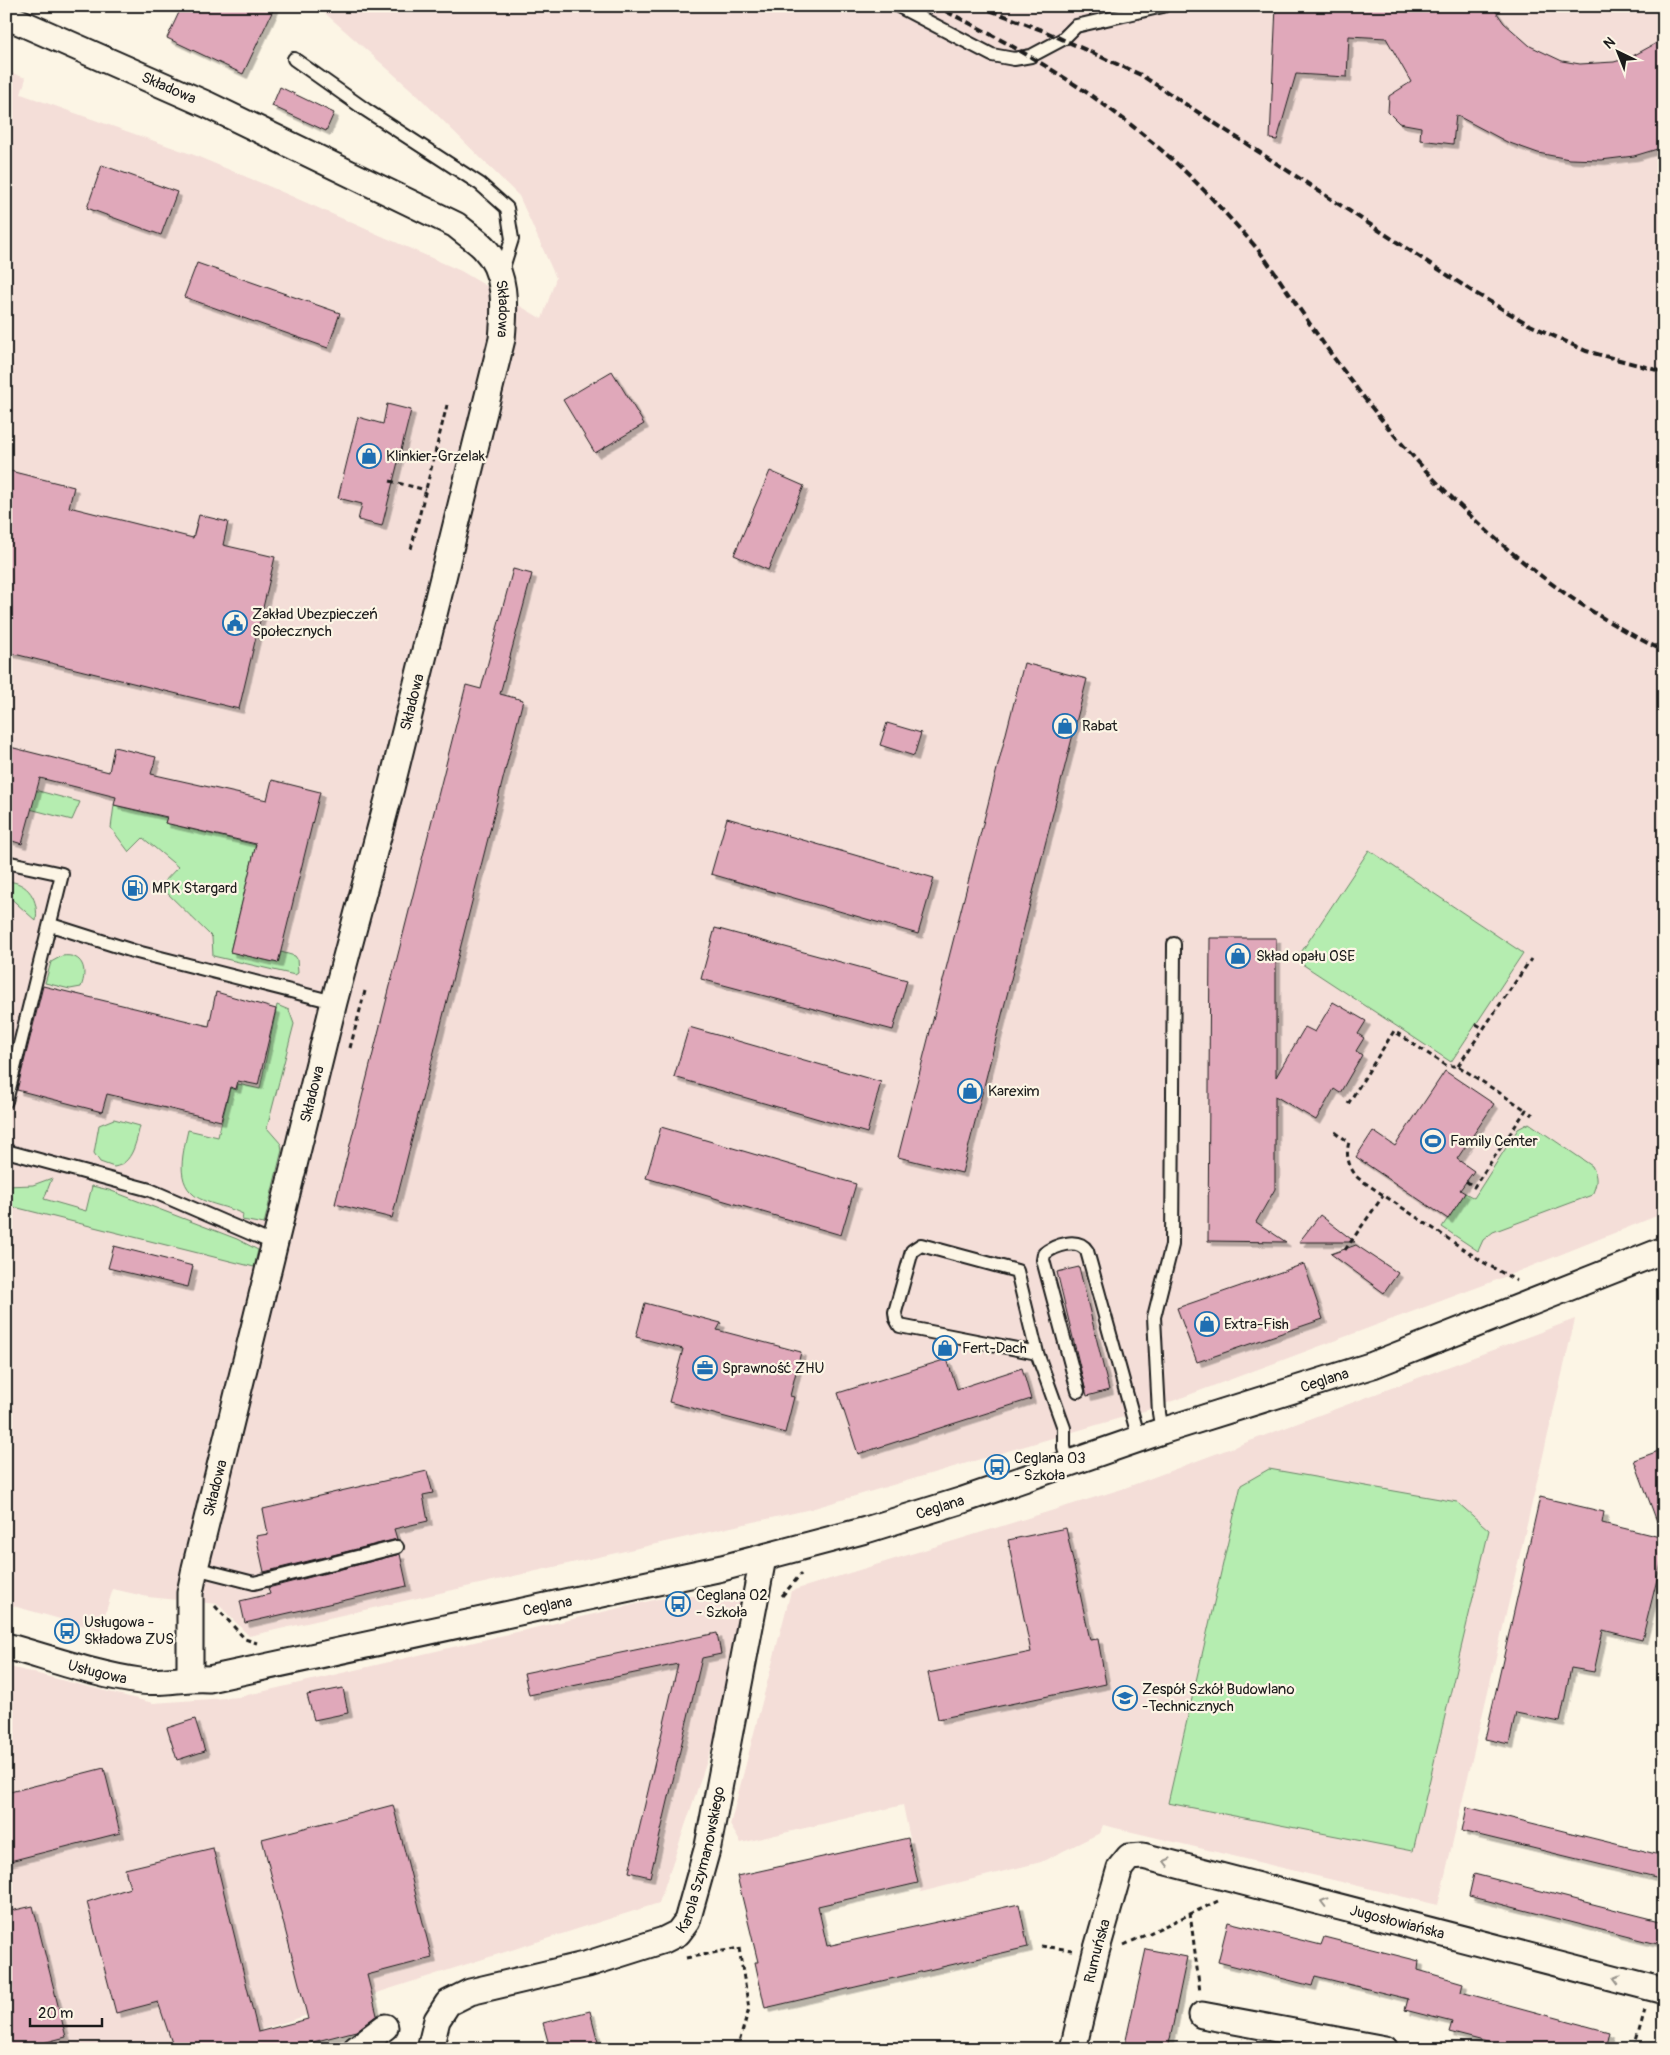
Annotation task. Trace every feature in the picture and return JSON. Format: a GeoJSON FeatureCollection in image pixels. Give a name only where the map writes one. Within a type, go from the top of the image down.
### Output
{"type":"FeatureCollection","features":[{"type":"Feature","properties":{"kind":"street","name":"Składowa"},"geometry":{"type":"LineString","coordinates":[[6,16],[208,104],[456,224],[484,248],[500,276],[505,302],[502,339],[391,788],[334,1002],[195,1568],[190,1593],[190,1677]]}},
{"type":"Feature","properties":{"kind":"street","name":"Ceglana"},"geometry":{"type":"LineString","coordinates":[[190,1677],[209,1679],[243,1673],[763,1558],[866,1530],[963,1500],[1162,1431],[1373,1364],[1664,1250]]}},
{"type":"Feature","properties":{"kind":"street","name":"Karola Szymanowskiego"},"geometry":{"type":"LineString","coordinates":[[430,2049],[438,2020],[448,2003],[470,1992],[588,1964],[664,1940],[678,1933],[687,1921],[708,1846],[763,1558]]}},
{"type":"Feature","properties":{"kind":"street","name":"Usługowa"},"geometry":{"type":"LineString","coordinates":[[6,1646],[103,1673],[142,1681],[190,1677]]}},
{"type":"Feature","properties":{"kind":"street","name":"Jugosłowiańska"},"geometry":{"type":"LineString","coordinates":[[1129,1857],[1143,1856],[1162,1861],[1655,1998]]}},
{"type":"Feature","properties":{"kind":"street","name":"Rumuńska"},"geometry":{"type":"LineString","coordinates":[[1073,2049],[1096,1952],[1120,1868],[1129,1857]]}},
{"type":"Feature","properties":{"kind":"street"},"geometry":{"type":"LineString","coordinates":[[1202,2016],[1385,2049]]}},
{"type":"Feature","properties":{"kind":"street"},"geometry":{"type":"LineString","coordinates":[[356,2049],[385,2027]]}},
{"type":"Feature","properties":{"kind":"lane"},"geometry":{"type":"LineString","coordinates":[[898,6],[992,56],[1014,59],[1031,56],[1055,44],[1076,26],[1163,6]]}},
{"type":"Feature","properties":{"kind":"lane"},"geometry":{"type":"LineString","coordinates":[[294,59],[366,110],[480,184],[507,208],[512,239],[500,276]]}},
{"type":"Feature","properties":{"kind":"lane"},"geometry":{"type":"LineString","coordinates":[[6,862],[62,874],[6,1101]]}},
{"type":"Feature","properties":{"kind":"lane"},"geometry":{"type":"LineString","coordinates":[[50,925],[134,951],[334,1002]]}},
{"type":"Feature","properties":{"kind":"lane"},"geometry":{"type":"LineString","coordinates":[[1162,1431],[1159,1414],[1154,1317],[1172,1245],[1174,944]]}},
{"type":"Feature","properties":{"kind":"lane"},"geometry":{"type":"LineString","coordinates":[[6,1152],[150,1190],[275,1244]]}},
{"type":"Feature","properties":{"kind":"lane"},"geometry":{"type":"LineString","coordinates":[[1078,1391],[1042,1260],[1044,1254],[1049,1250],[1076,1242],[1083,1244],[1087,1251],[1139,1439]]}},
{"type":"Feature","properties":{"kind":"lane"},"geometry":{"type":"LineString","coordinates":[[1038,1353],[900,1326],[895,1312],[912,1250],[921,1245],[1017,1270],[1038,1353],[1064,1428],[1064,1447],[1068,1463]]}},
{"type":"Feature","properties":{"kind":"lane"},"geometry":{"type":"LineString","coordinates":[[195,1568],[254,1583],[398,1547]]}},
{"type":"Feature","properties":{"kind":"path"},"geometry":{"type":"LineString","coordinates":[[411,549],[447,405]]}},
{"type":"Feature","properties":{"kind":"path"},"geometry":{"type":"LineString","coordinates":[[390,481],[426,490]]}},
{"type":"Feature","properties":{"kind":"path"},"geometry":{"type":"LineString","coordinates":[[1458,1066],[1531,958]]}},
{"type":"Feature","properties":{"kind":"path"},"geometry":{"type":"LineString","coordinates":[[1476,1024],[1484,1028]]}},
{"type":"Feature","properties":{"kind":"path"},"geometry":{"type":"LineString","coordinates":[[1348,1104],[1394,1031],[1447,1066],[1458,1066],[1533,1115]]}},
{"type":"Feature","properties":{"kind":"path"},"geometry":{"type":"LineString","coordinates":[[1466,1181],[1474,1187],[1526,1110]]}},
{"type":"Feature","properties":{"kind":"path"},"geometry":{"type":"LineString","coordinates":[[1335,1132],[1349,1142],[1347,1150],[1352,1172],[1383,1196],[1483,1262],[1511,1280],[1520,1282]]}},
{"type":"Feature","properties":{"kind":"path"},"geometry":{"type":"LineString","coordinates":[[1345,1250],[1383,1196]]}},
{"type":"Feature","properties":{"kind":"path"},"geometry":{"type":"LineString","coordinates":[[214,1605],[245,1639],[260,1644]]}},
{"type":"Feature","properties":{"kind":"path"},"geometry":{"type":"LineString","coordinates":[[1041,1946],[1096,1952],[1112,1956],[1114,1949],[1226,1897]]}},
{"type":"Feature","properties":{"kind":"path"},"geometry":{"type":"LineString","coordinates":[[1190,1913],[1202,2016]]}},
{"type":"Feature","properties":{"kind":"path"},"geometry":{"type":"LineString","coordinates":[[688,1958],[738,1948],[749,2009],[738,2049]]}},
{"type":"Feature","properties":{"kind":"path"},"geometry":{"type":"LineString","coordinates":[[1634,2049],[1655,1998]]}},
{"type":"Feature","properties":{"kind":"shaded area"},"geometry":{"type":"Polygon","coordinates":[[[317,6],[1664,6],[1664,1213],[1489,1283],[1151,1409],[811,1509],[249,1636],[218,1604],[148,1597],[113,1589],[100,1630],[6,1604],[6,71],[26,78],[21,94],[194,155],[273,188],[461,271],[542,319],[556,278],[519,196],[416,94],[317,6]]]}},
{"type":"Feature","properties":{"kind":"shaded area","name":"Zespół Szkół Budowlano -Technicznych"},"geometry":{"type":"Polygon","coordinates":[[[1575,1319],[1438,1905],[1103,1825],[1100,1833],[1041,1862],[921,1892],[903,1805],[741,1843],[730,1825],[791,1591],[1122,1489],[1575,1319]]]}},
{"type":"Feature","properties":{"kind":"shaded area"},"geometry":{"type":"Polygon","coordinates":[[[765,1589],[659,1903],[201,2049],[6,2049],[6,1666],[153,1703],[239,1697],[658,1599],[765,1589]]]}},
{"type":"Feature","properties":{"kind":"green space"},"geometry":{"type":"Polygon","coordinates":[[[27,788],[80,802],[72,820],[26,808],[27,788]]]}},
{"type":"Feature","properties":{"kind":"green space"},"geometry":{"type":"Polygon","coordinates":[[[114,805],[167,818],[165,823],[256,845],[230,952],[278,963],[281,952],[295,956],[298,973],[295,975],[213,956],[212,937],[160,886],[178,867],[143,838],[129,852],[111,828],[114,805]]]}},
{"type":"Feature","properties":{"kind":"green space"},"geometry":{"type":"Polygon","coordinates":[[[1369,850],[1523,953],[1451,1062],[1296,960],[1369,850]]]}},
{"type":"Feature","properties":{"kind":"green space"},"geometry":{"type":"Polygon","coordinates":[[[6,881],[21,885],[31,894],[36,906],[36,921],[6,894],[6,881]]]}},
{"type":"Feature","properties":{"kind":"green space"},"geometry":{"type":"Polygon","coordinates":[[[62,956],[75,957],[82,964],[84,975],[81,987],[70,989],[45,983],[51,962],[62,956]]]}},
{"type":"Feature","properties":{"kind":"green space"},"geometry":{"type":"Polygon","coordinates":[[[277,1005],[289,1010],[294,1024],[267,1128],[281,1144],[282,1150],[264,1224],[242,1220],[243,1214],[195,1196],[188,1189],[184,1180],[182,1161],[188,1130],[218,1137],[230,1088],[237,1090],[238,1084],[260,1089],[277,1005]]]}},
{"type":"Feature","properties":{"kind":"green space"},"geometry":{"type":"Polygon","coordinates":[[[114,1119],[140,1126],[130,1157],[114,1167],[100,1162],[94,1153],[99,1125],[114,1119]]]}},
{"type":"Feature","properties":{"kind":"green space"},"geometry":{"type":"Polygon","coordinates":[[[1529,1123],[1592,1166],[1596,1177],[1594,1191],[1592,1195],[1493,1232],[1483,1240],[1478,1251],[1442,1227],[1465,1193],[1474,1198],[1518,1129],[1529,1123]]]}},
{"type":"Feature","properties":{"kind":"green space"},"geometry":{"type":"Polygon","coordinates":[[[52,1178],[44,1199],[86,1211],[92,1186],[109,1190],[237,1239],[258,1250],[254,1267],[6,1205],[6,1186],[33,1185],[52,1178]]]}},
{"type":"Feature","properties":{"kind":"green space"},"geometry":{"type":"Polygon","coordinates":[[[1269,1469],[1457,1502],[1489,1530],[1413,1851],[1168,1803],[1241,1485],[1269,1469]]]}},
{"type":"Feature","properties":{"kind":"building"},"geometry":{"type":"Polygon","coordinates":[[[182,6],[275,6],[243,74],[167,38],[182,6]]]}},
{"type":"Feature","properties":{"kind":"building"},"geometry":{"type":"Polygon","coordinates":[[[1276,6],[1492,6],[1504,23],[1530,46],[1562,61],[1580,64],[1614,62],[1631,57],[1664,39],[1664,147],[1634,156],[1601,160],[1569,159],[1538,153],[1507,142],[1456,115],[1453,144],[1420,140],[1421,127],[1399,123],[1388,112],[1389,96],[1411,82],[1386,38],[1349,36],[1347,77],[1296,74],[1277,140],[1270,139],[1276,6]]]}},
{"type":"Feature","properties":{"kind":"building"},"geometry":{"type":"Polygon","coordinates":[[[280,87],[334,113],[326,131],[272,106],[280,87]]]}},
{"type":"Feature","properties":{"kind":"building"},"geometry":{"type":"Polygon","coordinates":[[[102,165],[177,192],[161,235],[87,208],[102,165]]]}},
{"type":"Feature","properties":{"kind":"building"},"geometry":{"type":"Polygon","coordinates":[[[197,263],[340,313],[328,348],[184,297],[197,263]]]}},
{"type":"Feature","properties":{"kind":"building"},"geometry":{"type":"Polygon","coordinates":[[[612,371],[644,424],[595,453],[563,400],[612,371]]]}},
{"type":"Feature","properties":{"kind":"building"},"geometry":{"type":"Polygon","coordinates":[[[387,404],[411,410],[382,526],[358,520],[362,504],[338,498],[358,417],[383,424],[387,404]]]}},
{"type":"Feature","properties":{"kind":"building"},"geometry":{"type":"Polygon","coordinates":[[[6,470],[74,487],[69,507],[193,538],[199,515],[228,522],[223,545],[275,557],[239,709],[6,652],[6,470]]]}},
{"type":"Feature","properties":{"kind":"building"},"geometry":{"type":"Polygon","coordinates":[[[770,471],[804,486],[768,570],[734,555],[770,471]]]}},
{"type":"Feature","properties":{"kind":"building"},"geometry":{"type":"Polygon","coordinates":[[[513,569],[532,574],[500,694],[523,700],[392,1218],[335,1204],[466,685],[481,689],[513,569]]]}},
{"type":"Feature","properties":{"kind":"building"},"geometry":{"type":"Polygon","coordinates":[[[1024,663],[1087,679],[962,1173],[898,1157],[1024,663]]]}},
{"type":"Feature","properties":{"kind":"building"},"geometry":{"type":"Polygon","coordinates":[[[887,723],[921,733],[914,756],[880,745],[887,723]]]}},
{"type":"Feature","properties":{"kind":"building"},"geometry":{"type":"Polygon","coordinates":[[[6,746],[109,772],[114,747],[156,757],[151,774],[267,800],[272,780],[320,792],[278,963],[230,952],[256,844],[165,823],[167,817],[114,805],[116,797],[40,778],[22,844],[6,839],[6,746]]]}},
{"type":"Feature","properties":{"kind":"building"},"geometry":{"type":"Polygon","coordinates":[[[727,818],[934,878],[918,934],[711,874],[727,818]]]}},
{"type":"Feature","properties":{"kind":"building"},"geometry":{"type":"Polygon","coordinates":[[[715,928],[907,980],[893,1030],[701,979],[715,928]]]}},
{"type":"Feature","properties":{"kind":"building"},"geometry":{"type":"Polygon","coordinates":[[[1210,938],[1276,938],[1276,1077],[1305,1027],[1315,1032],[1333,1002],[1366,1021],[1358,1034],[1364,1038],[1356,1051],[1362,1055],[1340,1093],[1334,1089],[1316,1120],[1275,1096],[1275,1189],[1256,1222],[1286,1242],[1208,1241],[1210,938]]]}},
{"type":"Feature","properties":{"kind":"building"},"geometry":{"type":"Polygon","coordinates":[[[43,986],[209,1026],[216,992],[276,1009],[258,1085],[238,1081],[236,1089],[230,1087],[221,1121],[107,1094],[102,1112],[17,1090],[43,986]]]}},
{"type":"Feature","properties":{"kind":"building"},"geometry":{"type":"Polygon","coordinates":[[[689,1027],[881,1082],[867,1133],[674,1077],[689,1027]]]}},
{"type":"Feature","properties":{"kind":"building","name":"Family Center"},"geometry":{"type":"Polygon","coordinates":[[[1445,1071],[1494,1104],[1457,1159],[1474,1171],[1460,1190],[1465,1193],[1448,1219],[1356,1157],[1373,1131],[1395,1146],[1445,1071]]]}},
{"type":"Feature","properties":{"kind":"building"},"geometry":{"type":"Polygon","coordinates":[[[661,1127],[856,1184],[841,1235],[646,1178],[661,1127]]]}},
{"type":"Feature","properties":{"kind":"building"},"geometry":{"type":"Polygon","coordinates":[[[1320,1215],[1355,1242],[1299,1242],[1320,1215]]]}},
{"type":"Feature","properties":{"kind":"building"},"geometry":{"type":"Polygon","coordinates":[[[1356,1245],[1398,1273],[1384,1293],[1331,1254],[1356,1245]]]}},
{"type":"Feature","properties":{"kind":"building"},"geometry":{"type":"Polygon","coordinates":[[[114,1246],[193,1266],[188,1287],[108,1268],[114,1246]]]}},
{"type":"Feature","properties":{"kind":"building"},"geometry":{"type":"Polygon","coordinates":[[[1304,1264],[1323,1319],[1197,1362],[1177,1308],[1304,1264]]]}},
{"type":"Feature","properties":{"kind":"building"},"geometry":{"type":"Polygon","coordinates":[[[1079,1267],[1109,1390],[1087,1396],[1057,1272],[1079,1267]]]}},
{"type":"Feature","properties":{"kind":"building"},"geometry":{"type":"Polygon","coordinates":[[[645,1303],[721,1323],[717,1330],[801,1352],[790,1396],[794,1397],[785,1433],[669,1402],[683,1349],[636,1337],[645,1303]]]}},
{"type":"Feature","properties":{"kind":"building"},"geometry":{"type":"Polygon","coordinates":[[[947,1359],[957,1389],[1022,1368],[1031,1399],[858,1454],[838,1393],[947,1359]]]}},
{"type":"Feature","properties":{"kind":"building"},"geometry":{"type":"Polygon","coordinates":[[[1664,1449],[1664,1534],[1662,1535],[1634,1460],[1664,1449]]]}},
{"type":"Feature","properties":{"kind":"building"},"geometry":{"type":"Polygon","coordinates":[[[427,1471],[433,1493],[423,1495],[428,1521],[394,1529],[397,1539],[264,1572],[256,1536],[268,1534],[263,1509],[427,1471]]]}},
{"type":"Feature","properties":{"kind":"building"},"geometry":{"type":"Polygon","coordinates":[[[1540,1497],[1604,1512],[1602,1523],[1664,1538],[1664,1551],[1642,1640],[1603,1630],[1594,1672],[1571,1668],[1560,1722],[1516,1713],[1509,1744],[1485,1739],[1540,1497]]]}},
{"type":"Feature","properties":{"kind":"building"},"geometry":{"type":"Polygon","coordinates":[[[1066,1528],[1090,1640],[1098,1639],[1106,1684],[938,1719],[928,1673],[1031,1652],[1008,1540],[1066,1528]]]}},
{"type":"Feature","properties":{"kind":"building"},"geometry":{"type":"Polygon","coordinates":[[[400,1554],[407,1586],[245,1623],[240,1601],[270,1594],[268,1588],[400,1554]]]}},
{"type":"Feature","properties":{"kind":"building"},"geometry":{"type":"Polygon","coordinates":[[[717,1633],[721,1654],[702,1658],[650,1877],[629,1872],[678,1664],[529,1695],[524,1673],[717,1633]]]}},
{"type":"Feature","properties":{"kind":"building"},"geometry":{"type":"Polygon","coordinates":[[[343,1688],[348,1713],[314,1720],[307,1695],[343,1688]]]}},
{"type":"Feature","properties":{"kind":"building"},"geometry":{"type":"Polygon","coordinates":[[[195,1719],[205,1751],[177,1760],[167,1728],[195,1719]]]}},
{"type":"Feature","properties":{"kind":"building"},"geometry":{"type":"Polygon","coordinates":[[[104,1768],[120,1833],[6,1862],[6,1793],[104,1768]]]}},
{"type":"Feature","properties":{"kind":"building"},"geometry":{"type":"Polygon","coordinates":[[[393,1805],[432,1958],[367,1975],[377,2015],[356,2031],[286,2049],[174,2049],[158,2002],[116,2013],[87,1902],[130,1888],[125,1869],[213,1848],[258,2032],[308,2019],[262,1839],[393,1805]]]}},
{"type":"Feature","properties":{"kind":"building"},"geometry":{"type":"Polygon","coordinates":[[[1467,1807],[1664,1856],[1664,1880],[1462,1831],[1467,1807]]]}},
{"type":"Feature","properties":{"kind":"building"},"geometry":{"type":"Polygon","coordinates":[[[908,1838],[918,1883],[818,1906],[827,1946],[1019,1904],[1028,1947],[765,2008],[755,1962],[758,1962],[737,1876],[908,1838]]]}},
{"type":"Feature","properties":{"kind":"building"},"geometry":{"type":"Polygon","coordinates":[[[1474,1874],[1664,1922],[1664,1946],[1469,1896],[1474,1874]]]}},
{"type":"Feature","properties":{"kind":"building"},"geometry":{"type":"Polygon","coordinates":[[[33,1906],[66,2037],[19,2049],[6,2049],[6,1912],[33,1906]]]}},
{"type":"Feature","properties":{"kind":"building"},"geometry":{"type":"Polygon","coordinates":[[[1228,1922],[1321,1945],[1324,1937],[1419,1961],[1418,1970],[1463,1983],[1461,1992],[1609,2032],[1605,2049],[1514,2049],[1449,2032],[1452,2022],[1405,2010],[1408,1999],[1315,1976],[1312,1986],[1218,1962],[1228,1922]]]}},
{"type":"Feature","properties":{"kind":"building"},"geometry":{"type":"Polygon","coordinates":[[[1146,1949],[1187,1957],[1168,2049],[1124,2049],[1146,1949]]]}},
{"type":"Feature","properties":{"kind":"building"},"geometry":{"type":"Polygon","coordinates":[[[590,2011],[599,2046],[588,2049],[550,2049],[543,2023],[590,2011]]]}},
{"type":"Feature","properties":{"kind":"railway"},"geometry":{"type":"LineString","coordinates":[[935,6],[1050,68],[1121,117],[1187,173],[1258,249],[1333,356],[1376,413],[1447,493],[1527,565],[1571,597],[1616,626],[1664,651]]}},
{"type":"Feature","properties":{"kind":"railway"},"geometry":{"type":"LineString","coordinates":[[979,6],[1044,31],[1141,75],[1475,293],[1528,324],[1586,351],[1664,372]]}},
{"type":"Feature","properties":{"kind":"railway"},"geometry":{"type":"LineString","coordinates":[[1048,6],[1053,8]]}},
{"type":"Feature","properties":{"kind":"place","name":"Klinkier-Grzelak"},"geometry":{"type":"Point","coordinates":[369,456]}},
{"type":"Feature","properties":{"kind":"place","name":"Zakład Ubezpieczeń Społecznych"},"geometry":{"type":"Point","coordinates":[235,623]}},
{"type":"Feature","properties":{"kind":"place","name":"Rabat"},"geometry":{"type":"Point","coordinates":[1065,726]}},
{"type":"Feature","properties":{"kind":"place","name":"MPK Stargard"},"geometry":{"type":"Point","coordinates":[135,888]}},
{"type":"Feature","properties":{"kind":"place","name":"Skład opału OSE"},"geometry":{"type":"Point","coordinates":[1238,956]}},
{"type":"Feature","properties":{"kind":"place","name":"Karexim"},"geometry":{"type":"Point","coordinates":[970,1091]}},
{"type":"Feature","properties":{"kind":"place","name":"Family Center"},"geometry":{"type":"Point","coordinates":[1433,1141]}},
{"type":"Feature","properties":{"kind":"place","name":"Extra-Fish"},"geometry":{"type":"Point","coordinates":[1207,1324]}},
{"type":"Feature","properties":{"kind":"place","name":"Fert-Dach"},"geometry":{"type":"Point","coordinates":[945,1348]}},
{"type":"Feature","properties":{"kind":"place","name":"Sprawność ZHU"},"geometry":{"type":"Point","coordinates":[705,1368]}},
{"type":"Feature","properties":{"kind":"place","name":"Ceglana 03 - Szkoła"},"geometry":{"type":"Point","coordinates":[997,1467]}},
{"type":"Feature","properties":{"kind":"place","name":"Ceglana 02 - Szkoła"},"geometry":{"type":"Point","coordinates":[678,1604]}},
{"type":"Feature","properties":{"kind":"place","name":"Usługowa - Składowa ZUS"},"geometry":{"type":"Point","coordinates":[67,1631]}},
{"type":"Feature","properties":{"kind":"place","name":"Zespół Szkół Budowlano -Technicznych"},"geometry":{"type":"Point","coordinates":[1125,1698]}}]}
